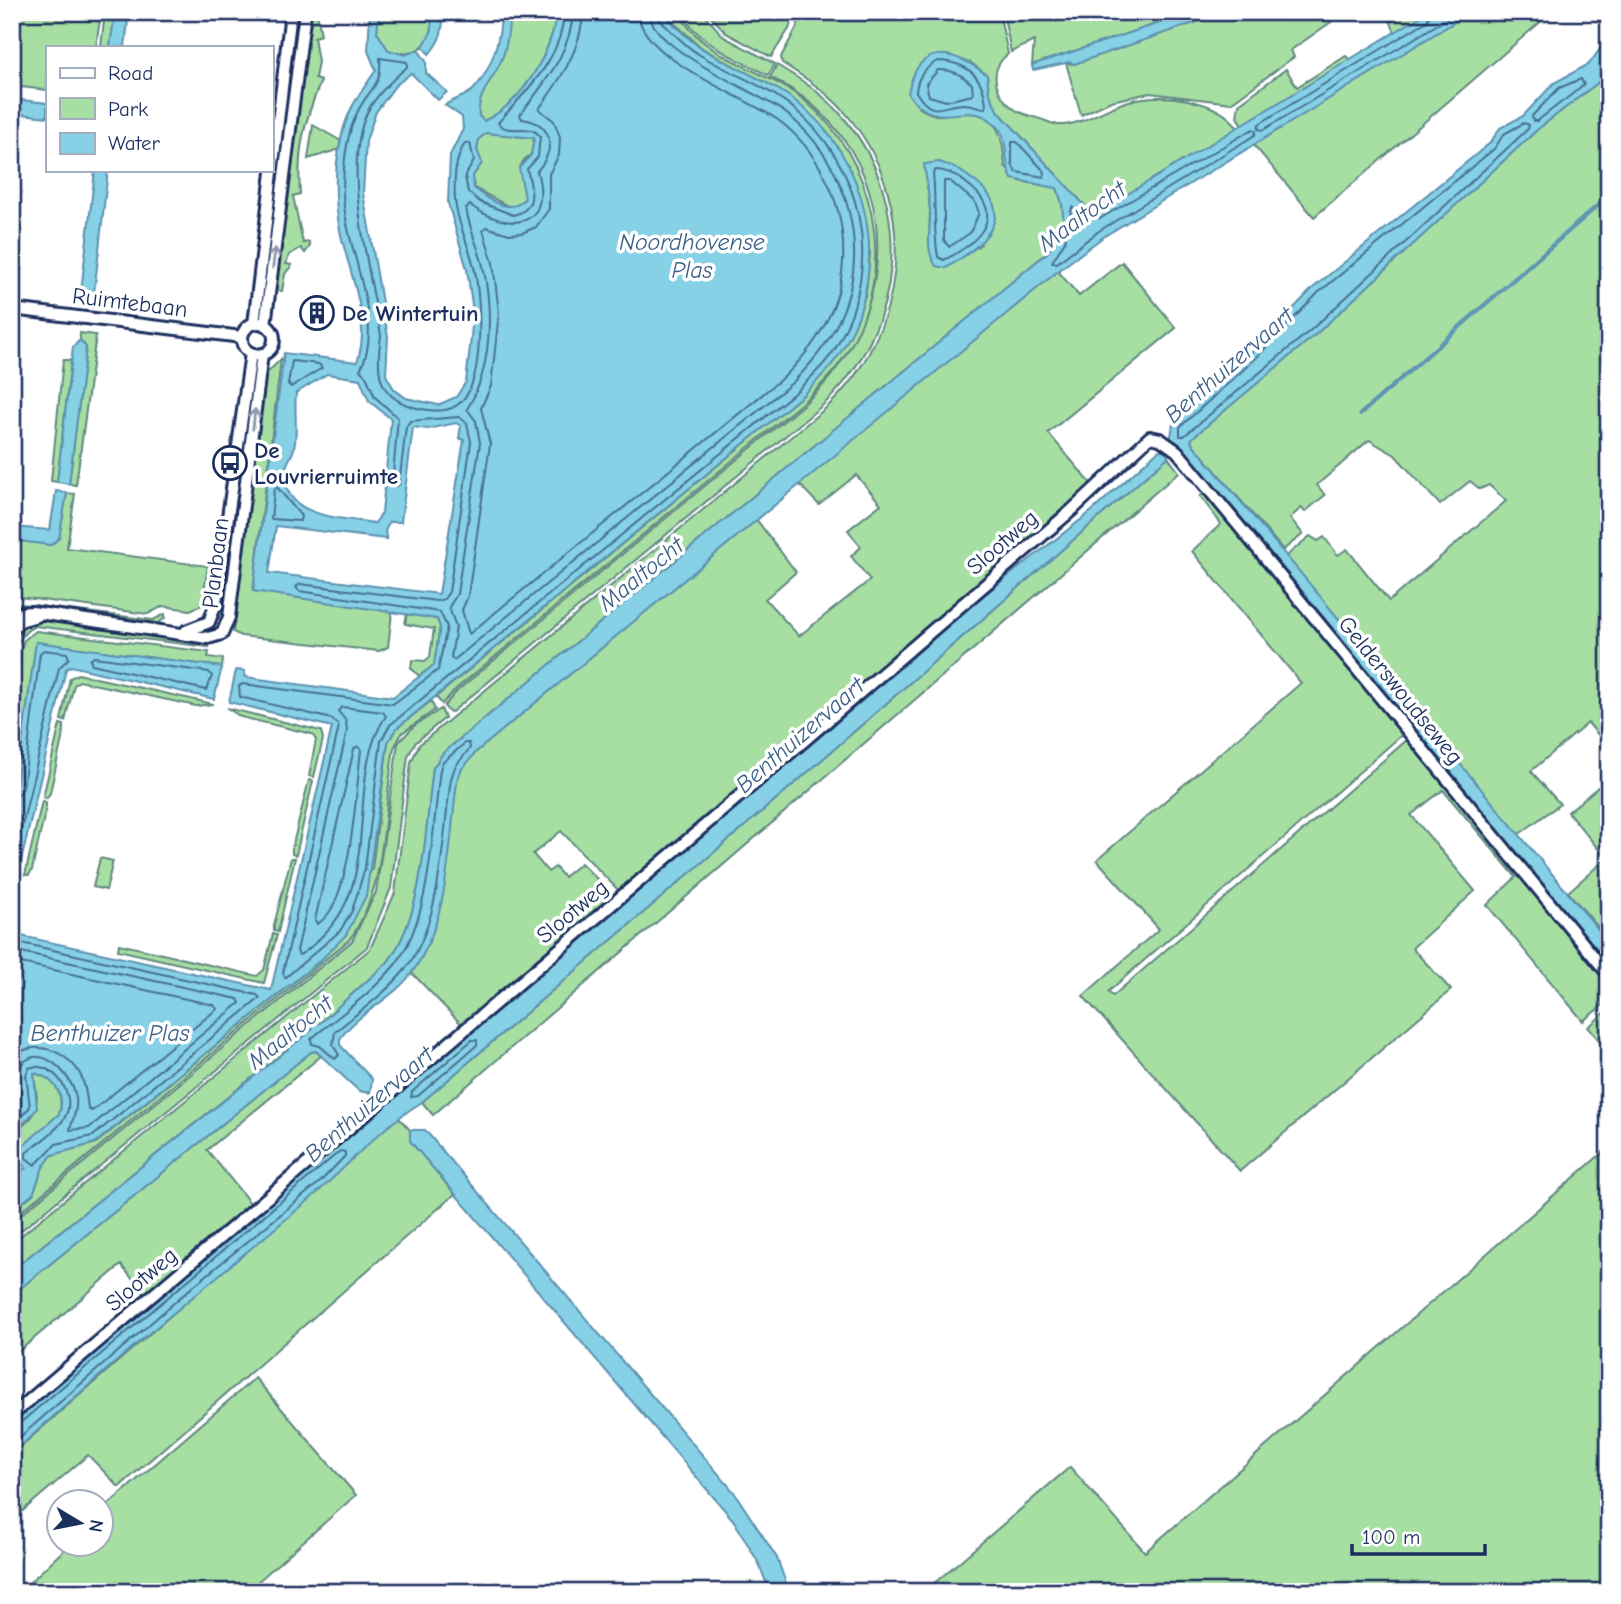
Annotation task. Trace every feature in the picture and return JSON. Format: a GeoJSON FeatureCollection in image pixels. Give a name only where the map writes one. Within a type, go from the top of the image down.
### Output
{"type":"FeatureCollection","features":[{"type":"Feature","properties":{"kind":"street"},"geometry":{"type":"LineString","coordinates":[[259,325],[291,12]]}},
{"type":"Feature","properties":{"kind":"street"},"geometry":{"type":"LineString","coordinates":[[259,325],[305,12]]}},
{"type":"Feature","properties":{"kind":"street","name":"Ruimtebaan"},"geometry":{"type":"LineString","coordinates":[[12,309],[242,337]]}},
{"type":"Feature","properties":{"kind":"street"},"geometry":{"type":"LineString","coordinates":[[259,325],[270,330],[273,341],[269,349],[256,354],[245,348],[242,337],[245,330],[259,325]]}},
{"type":"Feature","properties":{"kind":"street","name":"Planbaan"},"geometry":{"type":"LineString","coordinates":[[177,633],[205,625],[216,603],[256,354]]}},
{"type":"Feature","properties":{"kind":"street","name":"Planbaan"},"geometry":{"type":"LineString","coordinates":[[177,633],[213,638],[222,634],[228,624],[256,354]]}},
{"type":"Feature","properties":{"kind":"street","name":"Gelderswoudseweg"},"geometry":{"type":"LineString","coordinates":[[1158,438],[1177,451],[1609,975]]}},
{"type":"Feature","properties":{"kind":"street","name":"Slootweg"},"geometry":{"type":"LineString","coordinates":[[12,1415],[774,767],[1072,510],[1145,440],[1158,438]]}},
{"type":"Feature","properties":{"kind":"street"},"geometry":{"type":"LineString","coordinates":[[12,618],[25,612],[177,633]]}},
{"type":"Feature","properties":{"kind":"street"},"geometry":{"type":"LineString","coordinates":[[12,630],[29,617],[46,614]]}},
{"type":"Feature","properties":{"kind":"green space"},"geometry":{"type":"Polygon","coordinates":[[[12,12],[101,12],[96,46],[46,46],[46,90],[12,86],[12,12]]]}},
{"type":"Feature","properties":{"kind":"green space"},"geometry":{"type":"Polygon","coordinates":[[[105,12],[115,12],[110,46],[101,46],[105,12]]]}},
{"type":"Feature","properties":{"kind":"green space"},"geometry":{"type":"Polygon","coordinates":[[[295,12],[303,12],[264,306],[259,305],[295,12]]]}},
{"type":"Feature","properties":{"kind":"green space"},"geometry":{"type":"Polygon","coordinates":[[[310,12],[317,12],[321,35],[314,37],[318,62],[315,78],[321,81],[303,136],[300,194],[293,196],[303,243],[309,242],[310,246],[305,253],[301,248],[289,255],[286,264],[292,265],[285,274],[282,291],[275,291],[310,12]]]}},
{"type":"Feature","properties":{"kind":"green space"},"geometry":{"type":"Polygon","coordinates":[[[379,12],[430,12],[432,22],[428,40],[416,50],[407,53],[388,50],[377,32],[379,12]]]}},
{"type":"Feature","properties":{"kind":"green space"},"geometry":{"type":"Polygon","coordinates":[[[510,12],[557,12],[549,44],[533,76],[511,102],[484,121],[479,116],[477,104],[503,55],[510,12]]]}},
{"type":"Feature","properties":{"kind":"green space"},"geometry":{"type":"Polygon","coordinates":[[[662,12],[679,12],[689,28],[702,41],[804,100],[829,124],[848,152],[863,183],[872,215],[875,249],[873,283],[865,316],[846,355],[809,397],[457,688],[442,704],[436,697],[803,395],[857,320],[866,292],[870,253],[855,180],[832,139],[793,99],[702,48],[662,12]]]}},
{"type":"Feature","properties":{"kind":"green space"},"geometry":{"type":"Polygon","coordinates":[[[681,12],[702,12],[724,37],[775,64],[768,75],[731,56],[697,33],[681,12]]]}},
{"type":"Feature","properties":{"kind":"green space"},"geometry":{"type":"Polygon","coordinates":[[[707,12],[795,12],[789,29],[771,57],[726,33],[707,12]]]}},
{"type":"Feature","properties":{"kind":"green space"},"geometry":{"type":"Polygon","coordinates":[[[801,12],[999,12],[1008,54],[997,68],[996,84],[1004,99],[1017,111],[1063,125],[1129,101],[1142,98],[1173,98],[1203,104],[1217,110],[1238,128],[1098,212],[1089,210],[997,110],[989,92],[987,75],[970,62],[918,107],[938,115],[965,111],[986,116],[993,122],[1001,137],[1005,166],[1020,181],[1057,188],[1063,221],[1048,252],[443,753],[433,768],[425,843],[410,919],[388,962],[320,1023],[12,1270],[12,1243],[370,949],[395,893],[411,762],[419,745],[827,407],[854,377],[874,344],[888,307],[895,269],[895,230],[888,192],[874,155],[852,121],[820,89],[782,63],[781,57],[797,27],[801,12]],[[925,164],[930,211],[929,241],[946,268],[981,244],[925,164]]]}},
{"type":"Feature","properties":{"kind":"green space"},"geometry":{"type":"Polygon","coordinates":[[[1003,12],[1193,12],[1032,65],[1034,41],[1011,52],[1003,12]]]}},
{"type":"Feature","properties":{"kind":"green space"},"geometry":{"type":"Polygon","coordinates":[[[1226,12],[1329,12],[1331,22],[1291,50],[1294,57],[1231,103],[1150,93],[1111,101],[1081,115],[1066,63],[1074,64],[1226,12]]]}},
{"type":"Feature","properties":{"kind":"green space"},"geometry":{"type":"Polygon","coordinates":[[[1387,12],[1428,12],[1395,33],[1387,12]]]}},
{"type":"Feature","properties":{"kind":"green space"},"geometry":{"type":"Polygon","coordinates":[[[1471,12],[1552,12],[1314,217],[1253,144],[1471,12]]]}},
{"type":"Feature","properties":{"kind":"green space"},"geometry":{"type":"Polygon","coordinates":[[[1346,56],[1350,60],[1249,123],[1242,125],[1237,117],[1239,104],[1286,69],[1297,87],[1346,56]]]}},
{"type":"Feature","properties":{"kind":"green space"},"geometry":{"type":"Polygon","coordinates":[[[777,65],[813,88],[844,118],[867,152],[882,188],[890,227],[891,265],[884,303],[871,340],[851,374],[824,404],[452,712],[448,711],[444,706],[458,690],[804,404],[838,365],[862,322],[875,276],[877,230],[867,185],[846,143],[814,106],[770,77],[777,65]]]}},
{"type":"Feature","properties":{"kind":"green space"},"geometry":{"type":"Polygon","coordinates":[[[1609,74],[1609,747],[1588,723],[1531,771],[1560,804],[1518,835],[1285,557],[1310,536],[1318,541],[1324,537],[1338,555],[1347,549],[1389,601],[1506,501],[1489,485],[1480,489],[1470,481],[1440,505],[1395,455],[1369,440],[1317,485],[1325,495],[1305,512],[1301,508],[1290,518],[1303,534],[1283,550],[1191,442],[1192,438],[1316,334],[1538,129],[1609,74]]]}},
{"type":"Feature","properties":{"kind":"green space"},"geometry":{"type":"Polygon","coordinates":[[[313,125],[341,141],[340,149],[308,159],[313,125]]]}},
{"type":"Feature","properties":{"kind":"green space"},"geometry":{"type":"Polygon","coordinates":[[[486,133],[534,138],[531,155],[525,159],[521,168],[525,198],[513,209],[474,188],[472,177],[482,163],[477,150],[479,139],[486,133]]]}},
{"type":"Feature","properties":{"kind":"green space"},"geometry":{"type":"Polygon","coordinates":[[[1122,262],[1176,328],[1048,433],[1093,486],[622,891],[561,831],[533,854],[548,872],[555,867],[564,877],[581,863],[613,895],[613,899],[463,1026],[412,973],[439,903],[457,781],[461,770],[476,752],[756,519],[796,572],[765,599],[799,636],[870,580],[851,556],[861,547],[848,530],[881,504],[856,475],[819,505],[799,484],[1058,271],[1079,296],[1122,262]]]}},
{"type":"Feature","properties":{"kind":"green space"},"geometry":{"type":"Polygon","coordinates":[[[80,333],[96,335],[76,485],[69,484],[86,347],[80,340],[80,333]]]}},
{"type":"Feature","properties":{"kind":"green space"},"geometry":{"type":"Polygon","coordinates":[[[281,359],[253,591],[392,612],[388,647],[379,651],[241,636],[233,632],[263,374],[281,359]]]}},
{"type":"Feature","properties":{"kind":"green space"},"geometry":{"type":"Polygon","coordinates":[[[63,360],[71,360],[57,482],[51,481],[63,360]]]}},
{"type":"Feature","properties":{"kind":"green space"},"geometry":{"type":"Polygon","coordinates":[[[1168,457],[1179,472],[433,1115],[422,1102],[801,778],[1168,457]]]}},
{"type":"Feature","properties":{"kind":"green space"},"geometry":{"type":"Polygon","coordinates":[[[67,493],[75,494],[67,548],[208,566],[202,605],[190,610],[163,606],[148,614],[12,596],[12,540],[51,545],[59,538],[67,493]]]}},
{"type":"Feature","properties":{"kind":"green space"},"geometry":{"type":"Polygon","coordinates":[[[1206,493],[1404,733],[1108,992],[1113,996],[1408,739],[1609,981],[1609,1000],[1583,1021],[1487,905],[1516,877],[1443,790],[1411,815],[1475,891],[1412,948],[1451,990],[1240,1171],[1083,996],[1159,929],[1097,860],[1301,683],[1192,551],[1221,524],[1200,496],[1206,493]]]}},
{"type":"Feature","properties":{"kind":"green space"},"geometry":{"type":"Polygon","coordinates":[[[230,533],[235,533],[226,617],[222,621],[218,618],[230,533]]]}},
{"type":"Feature","properties":{"kind":"green space"},"geometry":{"type":"Polygon","coordinates":[[[12,603],[153,620],[165,614],[165,618],[157,624],[12,607],[12,603]]]}},
{"type":"Feature","properties":{"kind":"green space"},"geometry":{"type":"Polygon","coordinates":[[[407,614],[437,619],[440,627],[434,665],[419,676],[411,668],[412,660],[425,661],[430,657],[434,629],[405,624],[407,614]]]}},
{"type":"Feature","properties":{"kind":"green space"},"geometry":{"type":"Polygon","coordinates":[[[34,620],[206,639],[209,647],[35,626],[28,630],[19,642],[12,682],[12,645],[19,630],[34,620]]]}},
{"type":"Feature","properties":{"kind":"green space"},"geometry":{"type":"Polygon","coordinates":[[[36,631],[209,652],[208,657],[223,659],[222,667],[36,642],[12,814],[12,717],[21,649],[24,640],[36,631]]]}},
{"type":"Feature","properties":{"kind":"green space"},"geometry":{"type":"Polygon","coordinates":[[[78,674],[213,704],[196,706],[79,681],[74,685],[65,721],[61,720],[70,678],[78,674]]]}},
{"type":"Feature","properties":{"kind":"green space"},"geometry":{"type":"Polygon","coordinates":[[[431,701],[435,710],[402,733],[394,748],[378,872],[362,919],[349,940],[12,1219],[12,1211],[33,1194],[43,1167],[52,1155],[96,1143],[322,959],[372,869],[388,742],[396,729],[431,701]]]}},
{"type":"Feature","properties":{"kind":"green space"},"geometry":{"type":"Polygon","coordinates":[[[227,708],[321,731],[323,739],[314,777],[309,776],[316,740],[312,734],[241,717],[227,708]]]}},
{"type":"Feature","properties":{"kind":"green space"},"geometry":{"type":"Polygon","coordinates":[[[441,709],[445,718],[415,743],[408,756],[391,888],[367,947],[12,1238],[12,1222],[352,941],[376,892],[398,743],[414,726],[441,709]]]}},
{"type":"Feature","properties":{"kind":"green space"},"geometry":{"type":"Polygon","coordinates":[[[60,724],[64,725],[64,730],[47,798],[43,797],[60,724]]]}},
{"type":"Feature","properties":{"kind":"green space"},"geometry":{"type":"Polygon","coordinates":[[[1609,778],[1609,852],[1604,856],[1568,812],[1609,778]]]}},
{"type":"Feature","properties":{"kind":"green space"},"geometry":{"type":"Polygon","coordinates":[[[309,780],[313,781],[296,855],[292,854],[292,848],[309,780]]]}},
{"type":"Feature","properties":{"kind":"green space"},"geometry":{"type":"Polygon","coordinates":[[[42,801],[46,802],[46,808],[32,870],[29,875],[25,875],[42,801]]]}},
{"type":"Feature","properties":{"kind":"green space"},"geometry":{"type":"Polygon","coordinates":[[[1609,856],[1609,940],[1568,892],[1609,856]]]}},
{"type":"Feature","properties":{"kind":"green space"},"geometry":{"type":"Polygon","coordinates":[[[100,858],[113,861],[106,890],[93,887],[100,858]]]}},
{"type":"Feature","properties":{"kind":"green space"},"geometry":{"type":"Polygon","coordinates":[[[291,858],[295,858],[278,932],[274,931],[274,925],[291,858]]]}},
{"type":"Feature","properties":{"kind":"green space"},"geometry":{"type":"Polygon","coordinates":[[[273,934],[277,935],[264,983],[118,950],[119,944],[257,976],[264,970],[273,934]]]}},
{"type":"Feature","properties":{"kind":"green space"},"geometry":{"type":"Polygon","coordinates":[[[1609,1009],[1609,1052],[1588,1027],[1609,1009]]]}},
{"type":"Feature","properties":{"kind":"green space"},"geometry":{"type":"Polygon","coordinates":[[[316,1051],[321,1056],[207,1150],[251,1204],[145,1294],[121,1265],[12,1357],[12,1295],[311,1052],[316,1051]]]}},
{"type":"Feature","properties":{"kind":"green space"},"geometry":{"type":"Polygon","coordinates":[[[34,1073],[47,1078],[56,1088],[60,1100],[59,1114],[21,1148],[12,1152],[12,1136],[32,1117],[37,1099],[34,1073]]]}},
{"type":"Feature","properties":{"kind":"green space"},"geometry":{"type":"Polygon","coordinates":[[[398,1117],[410,1130],[410,1141],[455,1194],[119,1487],[88,1455],[49,1488],[46,1488],[46,1491],[12,1520],[12,1454],[398,1117]]]}},
{"type":"Feature","properties":{"kind":"green space"},"geometry":{"type":"Polygon","coordinates":[[[1609,1147],[1609,1592],[924,1592],[1070,1467],[1145,1552],[1609,1147]]]}},
{"type":"Feature","properties":{"kind":"green space"},"geometry":{"type":"Polygon","coordinates":[[[255,1378],[356,1495],[246,1592],[31,1592],[29,1583],[55,1558],[116,1558],[116,1498],[255,1378]]]}},
{"type":"Feature","properties":{"kind":"water"},"geometry":{"type":"Polygon","coordinates":[[[115,12],[129,12],[125,46],[110,46],[115,12]]]}},
{"type":"Feature","properties":{"kind":"water","name":"Noordhovense Plas"},"geometry":{"type":"Polygon","coordinates":[[[370,12],[379,12],[377,32],[388,50],[405,55],[418,50],[426,61],[426,73],[447,92],[438,100],[411,73],[395,86],[376,112],[366,141],[363,193],[388,337],[386,375],[394,389],[406,398],[438,405],[456,397],[466,382],[473,312],[467,269],[448,203],[450,155],[463,129],[462,117],[445,105],[471,92],[486,72],[497,43],[501,12],[510,12],[507,40],[500,64],[480,100],[479,116],[484,121],[511,102],[533,75],[549,44],[557,12],[662,12],[701,48],[794,100],[820,123],[840,151],[855,181],[865,214],[869,248],[867,282],[859,315],[840,354],[803,395],[396,729],[388,742],[366,896],[346,935],[322,959],[95,1143],[52,1155],[43,1167],[33,1194],[12,1211],[12,1175],[26,1168],[22,1164],[12,1163],[12,1152],[21,1148],[59,1114],[61,1100],[52,1082],[34,1073],[37,1109],[12,1136],[12,934],[271,990],[332,727],[229,702],[236,670],[245,671],[245,677],[393,697],[434,665],[440,627],[437,619],[253,591],[284,353],[357,362],[361,346],[361,314],[338,219],[336,169],[346,121],[376,70],[368,51],[370,12]],[[486,133],[479,139],[477,150],[482,163],[472,177],[474,188],[500,204],[514,206],[525,198],[519,168],[531,155],[534,138],[486,133]],[[327,374],[296,393],[295,441],[286,468],[286,485],[291,497],[302,506],[330,517],[375,523],[382,513],[391,419],[369,401],[360,379],[327,374]],[[456,423],[428,429],[413,427],[401,522],[389,522],[385,531],[387,539],[276,526],[269,573],[439,594],[464,440],[459,438],[461,426],[456,423]]]}},
{"type":"Feature","properties":{"kind":"water"},"geometry":{"type":"Polygon","coordinates":[[[430,12],[442,12],[443,24],[439,40],[429,54],[423,47],[432,30],[430,12]]]}},
{"type":"Feature","properties":{"kind":"water"},"geometry":{"type":"Polygon","coordinates":[[[1193,12],[1226,12],[1074,64],[1070,62],[1033,70],[1032,65],[1193,12]]]}},
{"type":"Feature","properties":{"kind":"water","name":"Maaltocht"},"geometry":{"type":"Polygon","coordinates":[[[1428,12],[1471,12],[1103,237],[1058,271],[476,752],[461,770],[457,781],[446,881],[434,930],[424,953],[403,983],[340,1039],[340,1045],[372,1079],[370,1093],[359,1091],[316,1051],[311,1052],[12,1295],[12,1270],[312,1030],[314,1024],[320,1023],[388,962],[410,919],[425,843],[433,768],[443,753],[1048,252],[1063,221],[1057,188],[1012,179],[1001,132],[987,118],[964,113],[942,115],[920,107],[908,94],[919,65],[938,55],[949,56],[974,66],[987,75],[989,92],[997,110],[1089,210],[1098,212],[1428,12]]]}},
{"type":"Feature","properties":{"kind":"water"},"geometry":{"type":"Polygon","coordinates":[[[1609,37],[1609,74],[1538,129],[1316,334],[1192,438],[1191,442],[1609,942],[1609,964],[1239,515],[1181,446],[1174,443],[1167,452],[1168,457],[801,778],[422,1102],[390,1125],[318,1192],[12,1454],[12,1420],[875,690],[975,602],[1092,511],[1158,451],[1166,447],[1173,424],[1249,355],[1313,288],[1490,143],[1500,128],[1523,116],[1554,83],[1589,64],[1609,37]]]}},
{"type":"Feature","properties":{"kind":"water"},"geometry":{"type":"Polygon","coordinates":[[[12,99],[46,103],[46,117],[12,113],[12,99]]]}},
{"type":"Feature","properties":{"kind":"water"},"geometry":{"type":"Polygon","coordinates":[[[939,162],[959,170],[977,183],[989,196],[995,208],[995,220],[990,231],[981,242],[946,268],[936,266],[929,246],[930,210],[924,164],[939,162]]]}},
{"type":"Feature","properties":{"kind":"water"},"geometry":{"type":"Polygon","coordinates":[[[95,172],[108,172],[93,302],[80,300],[95,172]]]}},
{"type":"Feature","properties":{"kind":"water"},"geometry":{"type":"Polygon","coordinates":[[[1609,194],[1609,197],[1360,416],[1359,414],[1609,194]]]}},
{"type":"Feature","properties":{"kind":"water"},"geometry":{"type":"Polygon","coordinates":[[[80,340],[86,347],[69,484],[57,482],[73,347],[80,340]]]}},
{"type":"Feature","properties":{"kind":"water"},"geometry":{"type":"Polygon","coordinates":[[[56,491],[67,493],[59,538],[51,545],[12,540],[12,527],[50,530],[56,491]]]}},
{"type":"Feature","properties":{"kind":"water"},"geometry":{"type":"Polygon","coordinates":[[[36,642],[222,667],[214,699],[71,666],[66,669],[12,900],[12,814],[36,642]]]}},
{"type":"Feature","properties":{"kind":"water"},"geometry":{"type":"Polygon","coordinates":[[[410,1130],[425,1130],[734,1492],[777,1558],[789,1592],[770,1592],[758,1562],[734,1521],[410,1141],[410,1130]]]}},
{"type":"Feature","properties":{"kind":"place","name":"De Wintertuin"},"geometry":{"type":"Point","coordinates":[317,313]}},
{"type":"Feature","properties":{"kind":"place","name":"De Louvrierruimte"},"geometry":{"type":"Point","coordinates":[230,463]}},
{"type":"Feature","properties":{"kind":"water label","name":"Benthuizervaart"},"geometry":{"type":"Point","coordinates":[1229,365]}},
{"type":"Feature","properties":{"kind":"water label","name":"Benthuizervaart"},"geometry":{"type":"Point","coordinates":[800,735]}},
{"type":"Feature","properties":{"kind":"water label","name":"Benthuizer Plas"},"geometry":{"type":"Point","coordinates":[110,1033]}},
{"type":"Feature","properties":{"kind":"water label","name":"Benthuizervaart"},"geometry":{"type":"Point","coordinates":[369,1104]}}]}
